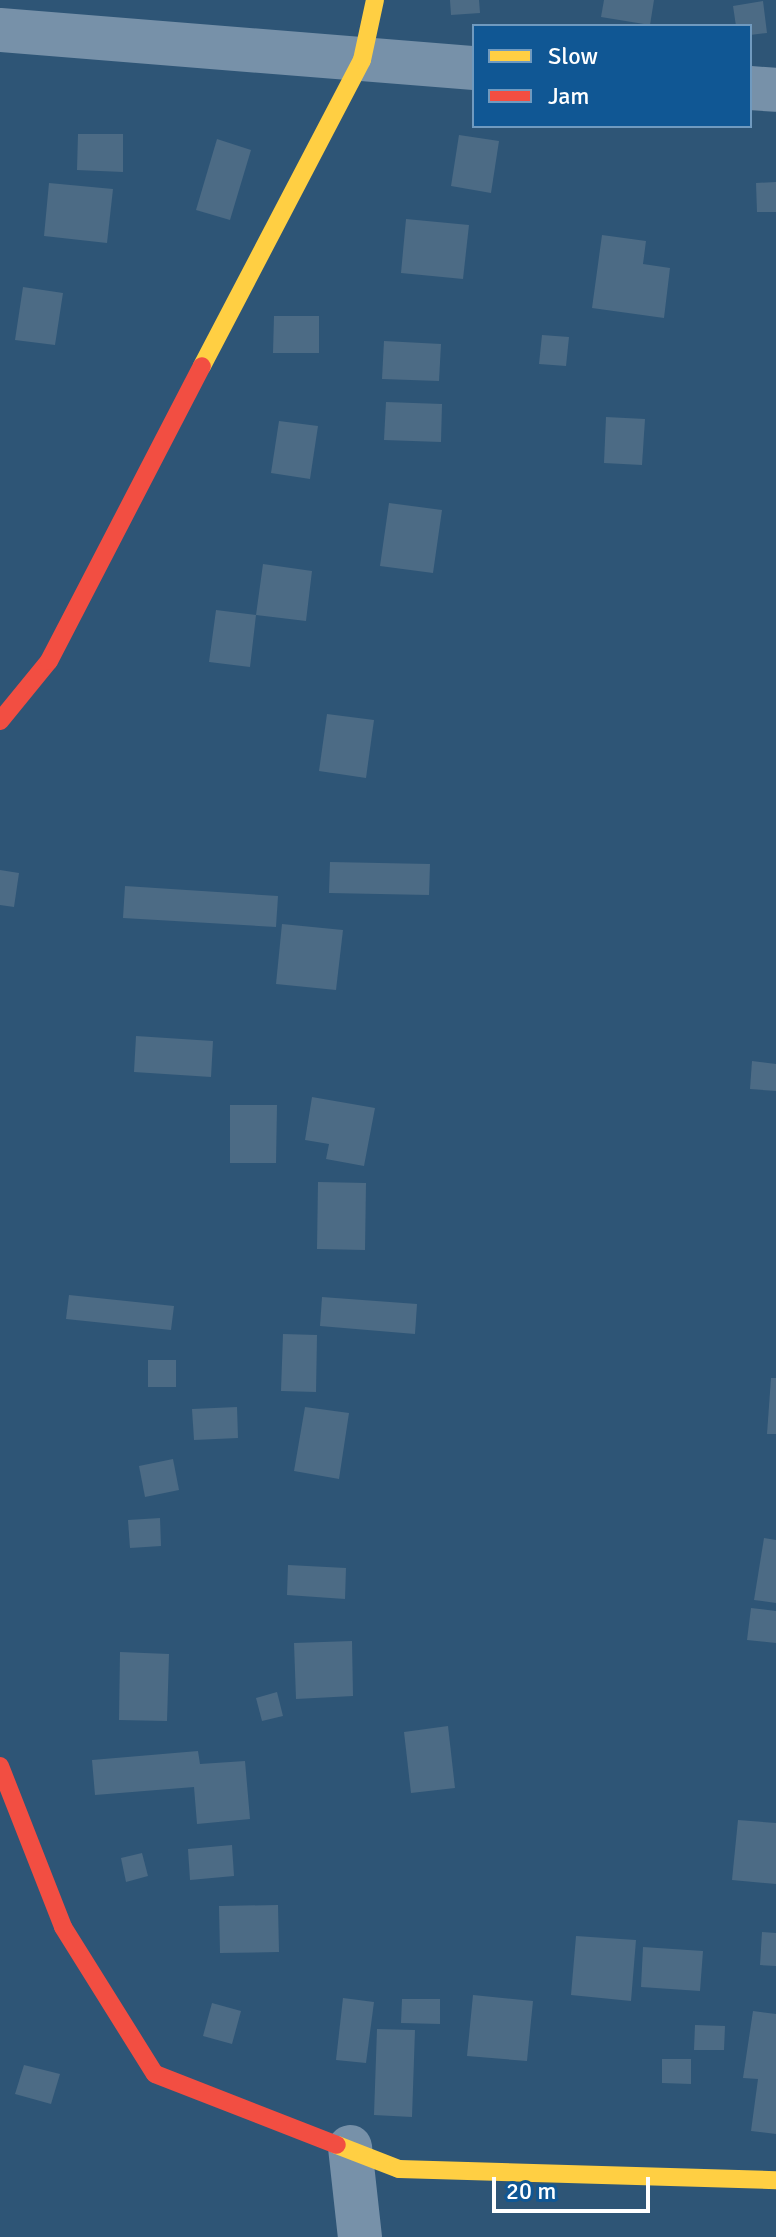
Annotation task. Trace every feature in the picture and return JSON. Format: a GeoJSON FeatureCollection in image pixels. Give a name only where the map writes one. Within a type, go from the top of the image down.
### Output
{"type":"FeatureCollection","features":[{"type":"Feature","properties":{"kind":"street"},"geometry":{"type":"LineString","coordinates":[[0,721],[49,661],[362,60],[375,0]]}},
{"type":"Feature","properties":{"kind":"street"},"geometry":{"type":"LineString","coordinates":[[0,30],[472,68]]}},
{"type":"Feature","properties":{"kind":"street"},"geometry":{"type":"LineString","coordinates":[[752,88],[776,90]]}},
{"type":"Feature","properties":{"kind":"street"},"geometry":{"type":"LineString","coordinates":[[0,1766],[63,1927],[155,2074],[350,2147],[399,2169],[776,2180]]}},
{"type":"Feature","properties":{"kind":"street"},"geometry":{"type":"LineString","coordinates":[[350,2147],[360,2237]]}},
{"type":"Feature","properties":{"kind":"building"},"geometry":{"type":"Polygon","coordinates":[[[450,0],[479,0],[480,13],[451,15],[450,0]]]}},
{"type":"Feature","properties":{"kind":"building"},"geometry":{"type":"Polygon","coordinates":[[[604,0],[654,0],[650,24],[601,17],[604,0]]]}},
{"type":"Feature","properties":{"kind":"building"},"geometry":{"type":"Polygon","coordinates":[[[763,1],[767,33],[752,35],[752,24],[736,24],[733,6],[763,1]]]}},
{"type":"Feature","properties":{"kind":"building"},"geometry":{"type":"Polygon","coordinates":[[[78,134],[123,134],[123,172],[77,170],[78,134]]]}},
{"type":"Feature","properties":{"kind":"building"},"geometry":{"type":"Polygon","coordinates":[[[459,135],[499,141],[491,193],[451,186],[459,135]]]}},
{"type":"Feature","properties":{"kind":"building"},"geometry":{"type":"Polygon","coordinates":[[[217,139],[251,150],[230,220],[196,210],[217,139]]]}},
{"type":"Feature","properties":{"kind":"building"},"geometry":{"type":"Polygon","coordinates":[[[776,182],[776,212],[757,212],[756,183],[776,182]]]}},
{"type":"Feature","properties":{"kind":"building"},"geometry":{"type":"Polygon","coordinates":[[[49,183],[113,189],[107,243],[44,236],[49,183]]]}},
{"type":"Feature","properties":{"kind":"building"},"geometry":{"type":"Polygon","coordinates":[[[406,219],[469,225],[463,279],[401,273],[406,219]]]}},
{"type":"Feature","properties":{"kind":"building"},"geometry":{"type":"Polygon","coordinates":[[[602,235],[646,241],[643,264],[670,268],[664,318],[592,308],[602,235]]]}},
{"type":"Feature","properties":{"kind":"building"},"geometry":{"type":"Polygon","coordinates":[[[23,287],[63,293],[55,345],[15,340],[23,287]]]}},
{"type":"Feature","properties":{"kind":"building"},"geometry":{"type":"Polygon","coordinates":[[[274,316],[319,316],[319,353],[273,353],[274,316]]]}},
{"type":"Feature","properties":{"kind":"building"},"geometry":{"type":"Polygon","coordinates":[[[542,335],[569,337],[566,366],[539,364],[542,335]]]}},
{"type":"Feature","properties":{"kind":"building"},"geometry":{"type":"Polygon","coordinates":[[[384,341],[441,344],[439,381],[382,379],[384,341]]]}},
{"type":"Feature","properties":{"kind":"building"},"geometry":{"type":"Polygon","coordinates":[[[386,402],[442,404],[441,442],[384,440],[386,402]]]}},
{"type":"Feature","properties":{"kind":"building"},"geometry":{"type":"Polygon","coordinates":[[[606,417],[645,419],[642,465],[604,463],[606,417]]]}},
{"type":"Feature","properties":{"kind":"building"},"geometry":{"type":"Polygon","coordinates":[[[279,421],[318,426],[310,479],[271,473],[279,421]]]}},
{"type":"Feature","properties":{"kind":"building"},"geometry":{"type":"Polygon","coordinates":[[[389,503],[442,510],[433,573],[380,566],[389,503]]]}},
{"type":"Feature","properties":{"kind":"building"},"geometry":{"type":"Polygon","coordinates":[[[263,564],[312,571],[306,621],[256,615],[263,564]]]}},
{"type":"Feature","properties":{"kind":"building"},"geometry":{"type":"Polygon","coordinates":[[[216,610],[256,615],[250,667],[209,662],[216,610]]]}},
{"type":"Feature","properties":{"kind":"building"},"geometry":{"type":"Polygon","coordinates":[[[327,714],[374,720],[366,778],[319,771],[327,714]]]}},
{"type":"Feature","properties":{"kind":"building"},"geometry":{"type":"Polygon","coordinates":[[[330,862],[430,864],[429,895],[329,893],[330,862]]]}},
{"type":"Feature","properties":{"kind":"building"},"geometry":{"type":"Polygon","coordinates":[[[0,870],[19,873],[14,907],[0,905],[0,870]]]}},
{"type":"Feature","properties":{"kind":"building"},"geometry":{"type":"Polygon","coordinates":[[[125,886],[278,896],[276,927],[123,918],[125,886]]]}},
{"type":"Feature","properties":{"kind":"building"},"geometry":{"type":"Polygon","coordinates":[[[282,924],[343,930],[336,990],[276,984],[282,924]]]}},
{"type":"Feature","properties":{"kind":"building"},"geometry":{"type":"Polygon","coordinates":[[[136,1036],[213,1041],[211,1077],[134,1072],[136,1036]]]}},
{"type":"Feature","properties":{"kind":"building"},"geometry":{"type":"Polygon","coordinates":[[[752,1061],[776,1064],[776,1091],[750,1089],[752,1061]]]}},
{"type":"Feature","properties":{"kind":"building"},"geometry":{"type":"Polygon","coordinates":[[[312,1097],[375,1108],[364,1166],[326,1159],[329,1144],[305,1140],[312,1097]]]}},
{"type":"Feature","properties":{"kind":"building"},"geometry":{"type":"Polygon","coordinates":[[[230,1105],[277,1105],[276,1163],[230,1163],[230,1105]]]}},
{"type":"Feature","properties":{"kind":"building"},"geometry":{"type":"Polygon","coordinates":[[[318,1182],[366,1183],[365,1250],[317,1249],[318,1182]]]}},
{"type":"Feature","properties":{"kind":"building"},"geometry":{"type":"Polygon","coordinates":[[[69,1295],[174,1306],[171,1330],[66,1319],[69,1295]]]}},
{"type":"Feature","properties":{"kind":"building"},"geometry":{"type":"Polygon","coordinates":[[[322,1297],[417,1304],[415,1334],[320,1326],[322,1297]]]}},
{"type":"Feature","properties":{"kind":"building"},"geometry":{"type":"Polygon","coordinates":[[[283,1334],[317,1335],[316,1392],[281,1391],[283,1334]]]}},
{"type":"Feature","properties":{"kind":"building"},"geometry":{"type":"Polygon","coordinates":[[[148,1360],[176,1360],[176,1387],[148,1387],[148,1360]]]}},
{"type":"Feature","properties":{"kind":"building"},"geometry":{"type":"Polygon","coordinates":[[[771,1378],[776,1378],[776,1434],[767,1434],[771,1378]]]}},
{"type":"Feature","properties":{"kind":"building"},"geometry":{"type":"Polygon","coordinates":[[[237,1407],[238,1438],[194,1440],[192,1409],[237,1407]]]}},
{"type":"Feature","properties":{"kind":"building"},"geometry":{"type":"Polygon","coordinates":[[[305,1407],[349,1413],[339,1479],[294,1471],[305,1407]]]}},
{"type":"Feature","properties":{"kind":"building"},"geometry":{"type":"Polygon","coordinates":[[[173,1459],[179,1490],[145,1497],[139,1466],[173,1459]]]}},
{"type":"Feature","properties":{"kind":"building"},"geometry":{"type":"Polygon","coordinates":[[[160,1518],[161,1546],[130,1548],[128,1520],[160,1518]]]}},
{"type":"Feature","properties":{"kind":"building"},"geometry":{"type":"Polygon","coordinates":[[[764,1538],[776,1540],[776,1603],[754,1600],[764,1538]]]}},
{"type":"Feature","properties":{"kind":"building"},"geometry":{"type":"Polygon","coordinates":[[[288,1565],[346,1568],[345,1599],[287,1595],[288,1565]]]}},
{"type":"Feature","properties":{"kind":"building"},"geometry":{"type":"Polygon","coordinates":[[[751,1608],[776,1611],[776,1643],[747,1640],[751,1608]]]}},
{"type":"Feature","properties":{"kind":"building"},"geometry":{"type":"Polygon","coordinates":[[[352,1641],[353,1696],[296,1699],[294,1643],[352,1641]]]}},
{"type":"Feature","properties":{"kind":"building"},"geometry":{"type":"Polygon","coordinates":[[[120,1652],[169,1654],[167,1721],[119,1720],[120,1652]]]}},
{"type":"Feature","properties":{"kind":"building"},"geometry":{"type":"Polygon","coordinates":[[[277,1692],[283,1716],[262,1721],[256,1698],[277,1692]]]}},
{"type":"Feature","properties":{"kind":"building"},"geometry":{"type":"Polygon","coordinates":[[[448,1726],[455,1788],[411,1793],[404,1732],[448,1726]]]}},
{"type":"Feature","properties":{"kind":"building"},"geometry":{"type":"Polygon","coordinates":[[[198,1751],[200,1764],[245,1761],[250,1819],[197,1824],[194,1787],[95,1795],[92,1760],[198,1751]]]}},
{"type":"Feature","properties":{"kind":"building"},"geometry":{"type":"Polygon","coordinates":[[[738,1820],[776,1823],[776,1884],[732,1880],[738,1820]]]}},
{"type":"Feature","properties":{"kind":"building"},"geometry":{"type":"Polygon","coordinates":[[[232,1845],[234,1876],[190,1880],[188,1849],[232,1845]]]}},
{"type":"Feature","properties":{"kind":"building"},"geometry":{"type":"Polygon","coordinates":[[[142,1853],[148,1876],[126,1882],[121,1858],[142,1853]]]}},
{"type":"Feature","properties":{"kind":"building"},"geometry":{"type":"Polygon","coordinates":[[[278,1905],[279,1952],[220,1953],[219,1906],[278,1905]]]}},
{"type":"Feature","properties":{"kind":"building"},"geometry":{"type":"Polygon","coordinates":[[[762,1932],[776,1933],[776,1966],[760,1965],[762,1932]]]}},
{"type":"Feature","properties":{"kind":"building"},"geometry":{"type":"Polygon","coordinates":[[[576,1936],[636,1940],[631,2001],[571,1995],[576,1936]]]}},
{"type":"Feature","properties":{"kind":"building"},"geometry":{"type":"Polygon","coordinates":[[[643,1947],[703,1951],[700,1991],[641,1987],[643,1947]]]}},
{"type":"Feature","properties":{"kind":"building"},"geometry":{"type":"Polygon","coordinates":[[[473,1995],[533,2001],[527,2061],[467,2056],[473,1995]]]}},
{"type":"Feature","properties":{"kind":"building"},"geometry":{"type":"Polygon","coordinates":[[[343,1998],[374,2002],[366,2063],[336,2060],[343,1998]]]}},
{"type":"Feature","properties":{"kind":"building"},"geometry":{"type":"Polygon","coordinates":[[[402,1999],[440,1999],[440,2024],[401,2023],[402,1999]]]}},
{"type":"Feature","properties":{"kind":"building"},"geometry":{"type":"Polygon","coordinates":[[[212,2003],[241,2011],[232,2044],[203,2036],[212,2003]]]}},
{"type":"Feature","properties":{"kind":"building"},"geometry":{"type":"Polygon","coordinates":[[[753,2011],[776,2014],[776,2134],[751,2131],[758,2079],[743,2078],[753,2011]]]}},
{"type":"Feature","properties":{"kind":"building"},"geometry":{"type":"Polygon","coordinates":[[[695,2025],[725,2026],[724,2050],[694,2050],[695,2025]]]}},
{"type":"Feature","properties":{"kind":"building"},"geometry":{"type":"Polygon","coordinates":[[[377,2029],[415,2030],[412,2117],[374,2115],[377,2029]]]}},
{"type":"Feature","properties":{"kind":"building"},"geometry":{"type":"Polygon","coordinates":[[[662,2059],[691,2059],[691,2084],[662,2083],[662,2059]]]}},
{"type":"Feature","properties":{"kind":"building"},"geometry":{"type":"Polygon","coordinates":[[[24,2065],[60,2074],[51,2104],[15,2094],[24,2065]]]}},
{"type":"Feature","properties":{"kind":"traffic: slow"},"geometry":{"type":"LineString","coordinates":[[202,366],[362,60],[375,0]]}},
{"type":"Feature","properties":{"kind":"traffic: slow"},"geometry":{"type":"LineString","coordinates":[[337,2145],[399,2169],[776,2180]]}},
{"type":"Feature","properties":{"kind":"traffic: jam"},"geometry":{"type":"LineString","coordinates":[[0,721],[49,661],[202,366]]}},
{"type":"Feature","properties":{"kind":"traffic: jam"},"geometry":{"type":"LineString","coordinates":[[0,1766],[63,1927],[155,2074],[337,2145]]}}]}
